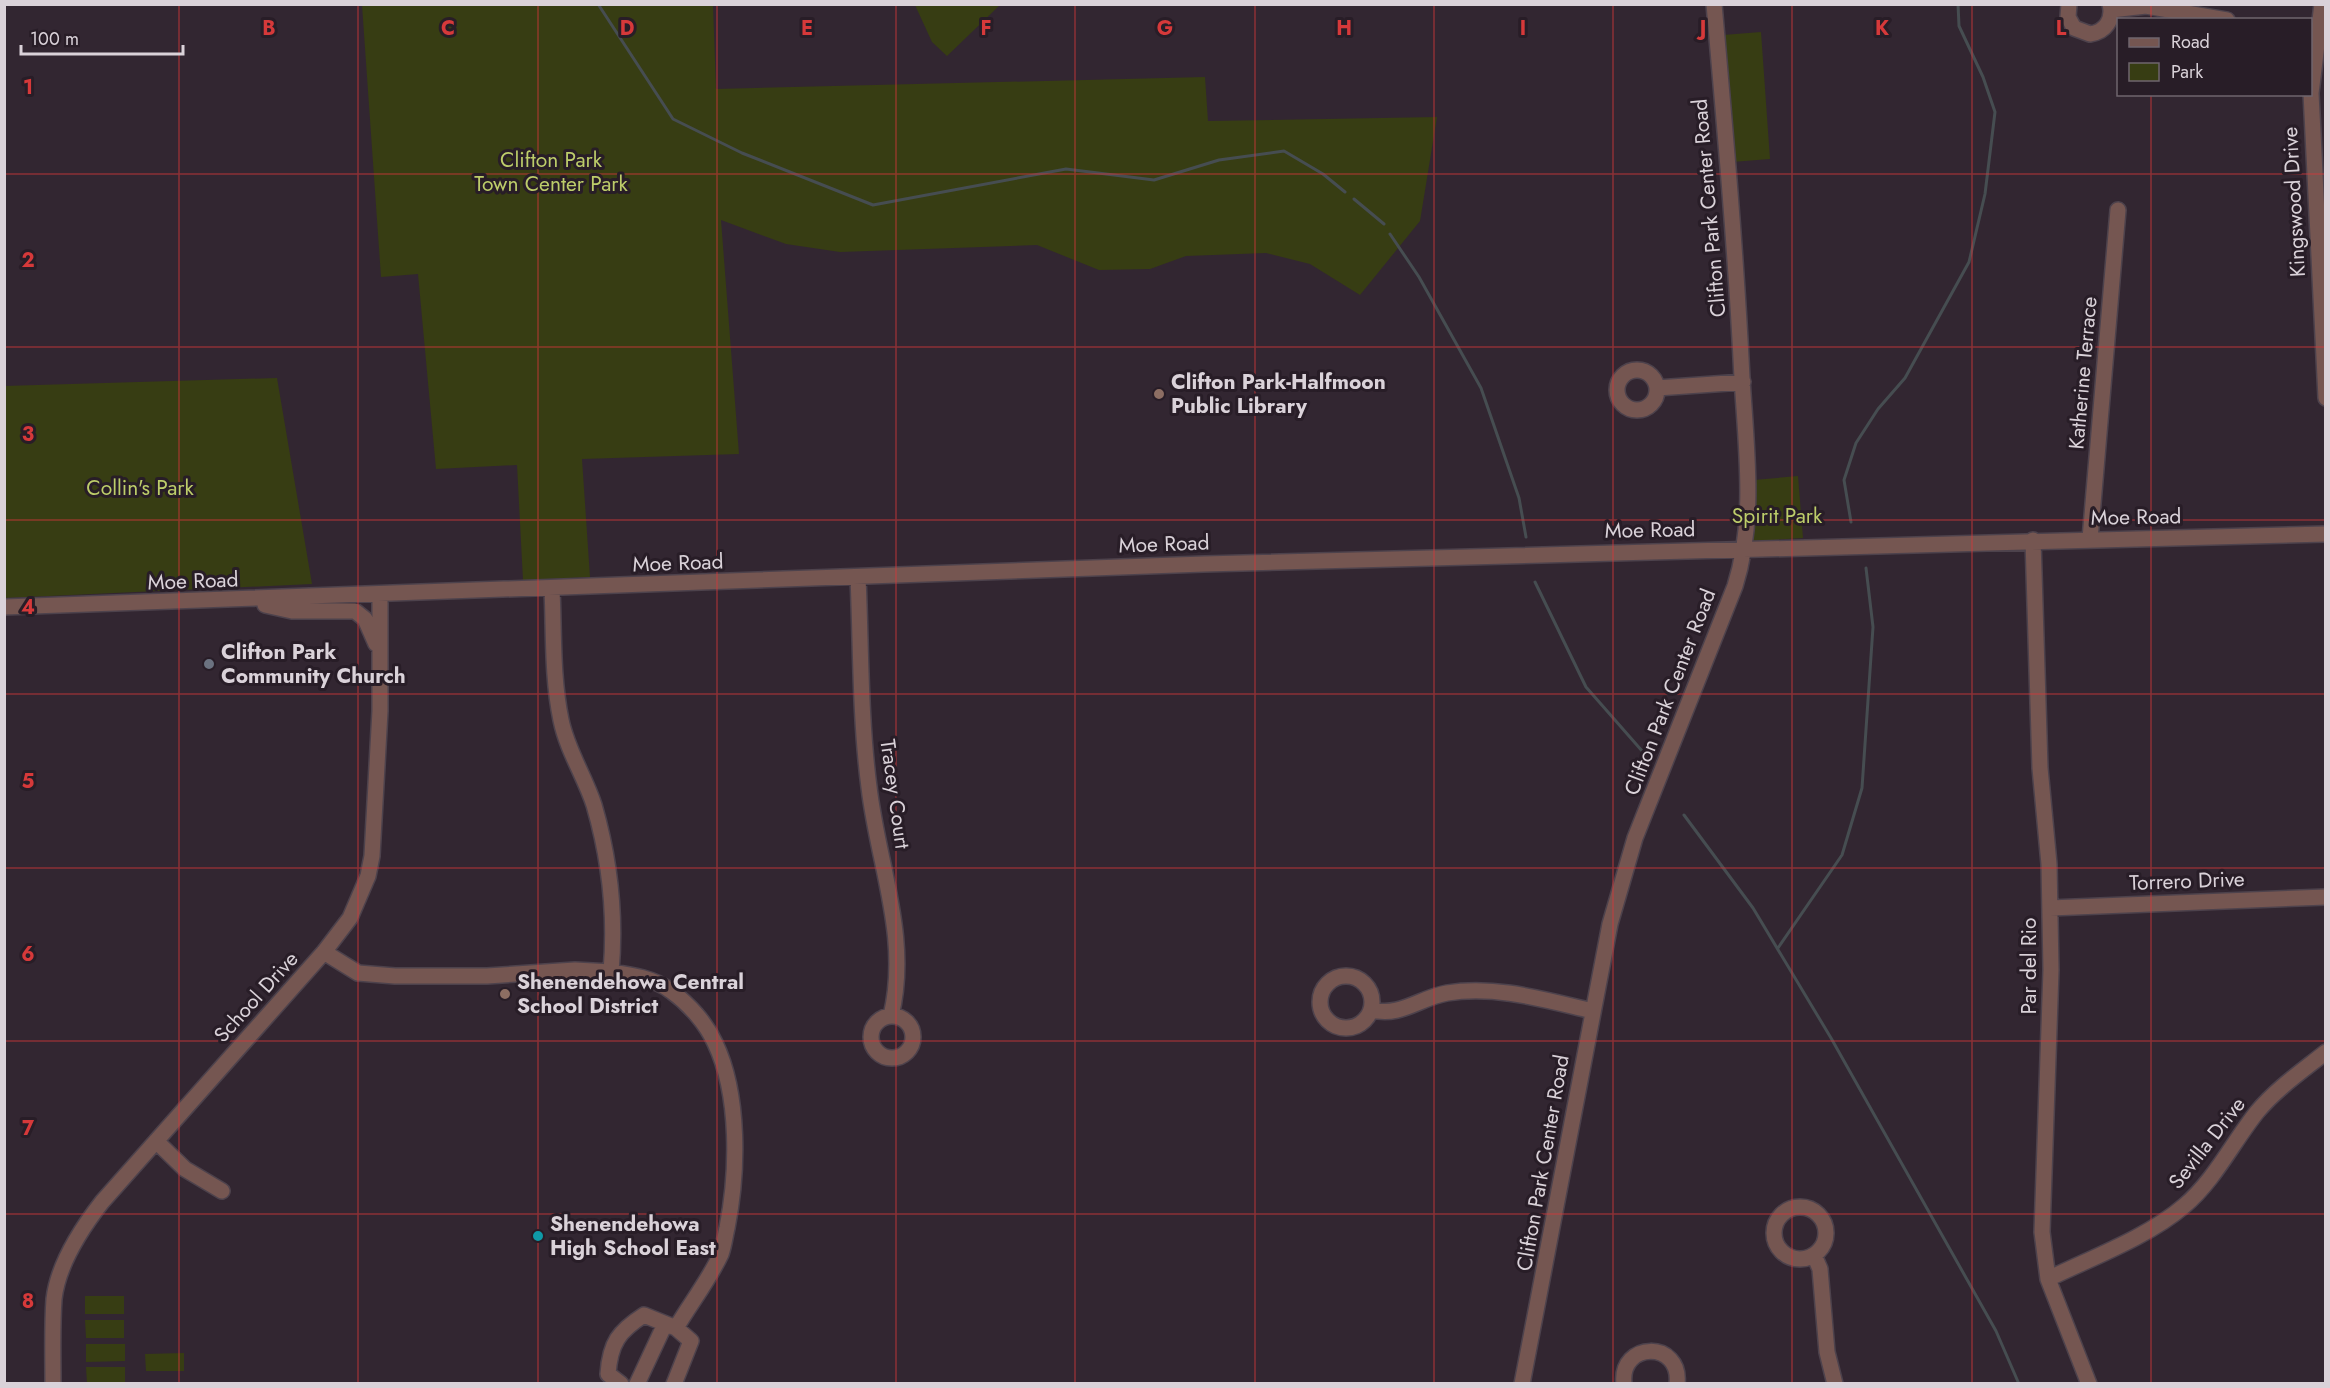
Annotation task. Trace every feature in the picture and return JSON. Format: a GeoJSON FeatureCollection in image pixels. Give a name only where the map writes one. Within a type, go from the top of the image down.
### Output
{"type":"FeatureCollection","features":[{"type":"Feature","properties":{"kind":"street","name":"Clifton Park Center Road"},"geometry":{"type":"LineString","coordinates":[[1522,1383],[1610,924],[1635,838],[1735,586],[1745,549],[1747,511],[1743,382],[1714,4]]}},
{"type":"Feature","properties":{"kind":"street"},"geometry":{"type":"LineString","coordinates":[[2069,4],[2070,23],[2084,34],[2096,33],[2106,27],[2110,7],[2146,6],[2215,18]]}},
{"type":"Feature","properties":{"kind":"street","name":"Kingswood Drive"},"geometry":{"type":"LineString","coordinates":[[2312,73],[2314,34],[2322,4]]}},
{"type":"Feature","properties":{"kind":"street","name":"Kingswood Drive"},"geometry":{"type":"LineString","coordinates":[[2311,96],[2325,398]]}},
{"type":"Feature","properties":{"kind":"street","name":"Katherine Terrace"},"geometry":{"type":"LineString","coordinates":[[2090,539],[2118,210]]}},
{"type":"Feature","properties":{"kind":"street"},"geometry":{"type":"LineString","coordinates":[[1657,388],[1743,382]]}},
{"type":"Feature","properties":{"kind":"street","name":"Moe Road"},"geometry":{"type":"LineString","coordinates":[[4,607],[1204,564],[2033,540],[2325,534]]}},
{"type":"Feature","properties":{"kind":"street","name":"Par del Rio"},"geometry":{"type":"LineString","coordinates":[[2033,540],[2040,768],[2049,864],[2050,908],[2050,1026],[2042,1232],[2048,1279],[2089,1383]]}},
{"type":"Feature","properties":{"kind":"street","name":"Tracey Court"},"geometry":{"type":"LineString","coordinates":[[858,577],[869,788],[897,927],[899,966],[891,1016]]}},
{"type":"Feature","properties":{"kind":"street"},"geometry":{"type":"LineString","coordinates":[[552,589],[555,682],[561,723],[594,805],[613,890],[614,934],[611,972]]}},
{"type":"Feature","properties":{"kind":"street","name":"School Drive"},"geometry":{"type":"LineString","coordinates":[[53,1383],[54,1296],[64,1265],[82,1229],[102,1202],[324,952],[350,918],[368,876],[376,818],[381,668],[380,594]]}},
{"type":"Feature","properties":{"kind":"street"},"geometry":{"type":"LineString","coordinates":[[247,600],[292,611],[355,611],[365,618],[373,632],[381,668]]}},
{"type":"Feature","properties":{"kind":"street","name":"Torrero Drive"},"geometry":{"type":"LineString","coordinates":[[2050,908],[2325,897]]}},
{"type":"Feature","properties":{"kind":"street"},"geometry":{"type":"LineString","coordinates":[[324,952],[358,973],[395,976],[487,976],[575,970],[642,977],[670,990],[705,1025],[716,1044],[728,1085],[735,1155],[734,1195],[721,1253],[670,1326],[637,1383]]}},
{"type":"Feature","properties":{"kind":"street"},"geometry":{"type":"LineString","coordinates":[[1372,1010],[1395,1012],[1445,993],[1484,991],[1513,993],[1593,1011]]}},
{"type":"Feature","properties":{"kind":"street","name":"Sevilla Drive"},"geometry":{"type":"LineString","coordinates":[[2048,1279],[2163,1221],[2185,1206],[2201,1189],[2242,1132],[2274,1094],[2325,1052]]}},
{"type":"Feature","properties":{"kind":"street"},"geometry":{"type":"LineString","coordinates":[[156,1141],[185,1169],[222,1191]]}},
{"type":"Feature","properties":{"kind":"street"},"geometry":{"type":"LineString","coordinates":[[1814,1255],[1820,1269],[1827,1352],[1835,1383]]}},
{"type":"Feature","properties":{"kind":"street"},"geometry":{"type":"LineString","coordinates":[[621,1383],[608,1374],[609,1357],[621,1330],[644,1315],[670,1326],[691,1341],[674,1383]]}},
{"type":"Feature","properties":{"kind":"street"},"geometry":{"type":"LineString","coordinates":[[1624,1383],[1624,1374],[1629,1362],[1639,1354],[1651,1351],[1664,1354],[1673,1363],[1678,1375],[1677,1383]]}},
{"type":"Feature","properties":{"kind":"green space"},"geometry":{"type":"Polygon","coordinates":[[[915,4],[1000,5],[947,56],[932,42],[915,4]]]}},
{"type":"Feature","properties":{"kind":"green space","name":"Clifton Park Town Center Park"},"geometry":{"type":"Polygon","coordinates":[[[362,5],[713,5],[716,89],[1205,77],[1208,121],[1437,117],[1420,221],[1360,295],[1310,264],[1266,253],[1186,256],[1150,269],[1099,270],[1037,245],[840,252],[786,244],[721,220],[739,454],[582,459],[590,577],[523,580],[517,465],[436,469],[418,274],[381,277],[362,5]]]}},
{"type":"Feature","properties":{"kind":"green space"},"geometry":{"type":"Polygon","coordinates":[[[1761,32],[1770,159],[1732,162],[1723,35],[1761,32]]]}},
{"type":"Feature","properties":{"kind":"green space","name":"Collin's Park"},"geometry":{"type":"Polygon","coordinates":[[[277,378],[312,584],[5,598],[4,386],[277,378]]]}},
{"type":"Feature","properties":{"kind":"green space","name":"Spirit Park"},"geometry":{"type":"Polygon","coordinates":[[[1798,476],[1803,538],[1753,541],[1754,480],[1798,476]]]}},
{"type":"Feature","properties":{"kind":"green space"},"geometry":{"type":"Polygon","coordinates":[[[85,1296],[124,1296],[124,1314],[85,1314],[85,1296]]]}},
{"type":"Feature","properties":{"kind":"green space"},"geometry":{"type":"Polygon","coordinates":[[[85,1320],[124,1320],[124,1338],[86,1338],[85,1320]]]}},
{"type":"Feature","properties":{"kind":"green space"},"geometry":{"type":"Polygon","coordinates":[[[86,1344],[125,1344],[125,1361],[86,1362],[86,1344]]]}},
{"type":"Feature","properties":{"kind":"green space"},"geometry":{"type":"Polygon","coordinates":[[[184,1353],[184,1371],[146,1371],[145,1354],[184,1353]]]}},
{"type":"Feature","properties":{"kind":"green space"},"geometry":{"type":"Polygon","coordinates":[[[86,1367],[125,1367],[125,1383],[87,1383],[86,1367]]]}},
{"type":"Feature","properties":{"kind":"waterway"},"geometry":{"type":"LineString","coordinates":[[598,4],[673,119],[742,153],[873,205],[1066,169],[1154,180],[1219,160],[1284,151],[1323,174],[1345,192]]}},
{"type":"Feature","properties":{"kind":"waterway"},"geometry":{"type":"LineString","coordinates":[[1851,522],[1844,480],[1856,443],[1878,409],[1905,378],[1969,262],[1985,194],[1995,112],[1983,77],[1959,26],[1958,4]]}},
{"type":"Feature","properties":{"kind":"waterway"},"geometry":{"type":"LineString","coordinates":[[1354,199],[1384,224]]}},
{"type":"Feature","properties":{"kind":"waterway"},"geometry":{"type":"LineString","coordinates":[[1390,234],[1419,277],[1481,388],[1519,498],[1526,537]]}},
{"type":"Feature","properties":{"kind":"waterway"},"geometry":{"type":"LineString","coordinates":[[1778,948],[1842,855],[1862,788],[1873,627],[1866,568]]}},
{"type":"Feature","properties":{"kind":"waterway"},"geometry":{"type":"LineString","coordinates":[[1535,582],[1586,687],[1643,752]]}},
{"type":"Feature","properties":{"kind":"waterway"},"geometry":{"type":"LineString","coordinates":[[1684,815],[1753,908],[1831,1038],[1996,1331],[2019,1384]]}},
{"type":"Feature","properties":{"kind":"place","name":"Clifton Park-Halfmoon Public Library"},"geometry":{"type":"Point","coordinates":[1159,394]}},
{"type":"Feature","properties":{"kind":"place","name":"Clifton Park Community Church"},"geometry":{"type":"Point","coordinates":[209,664]}},
{"type":"Feature","properties":{"kind":"place","name":"Shenendehowa Central School District"},"geometry":{"type":"Point","coordinates":[505,994]}},
{"type":"Feature","properties":{"kind":"place","name":"Shenendehowa High School East"},"geometry":{"type":"Point","coordinates":[538,1236]}}]}
